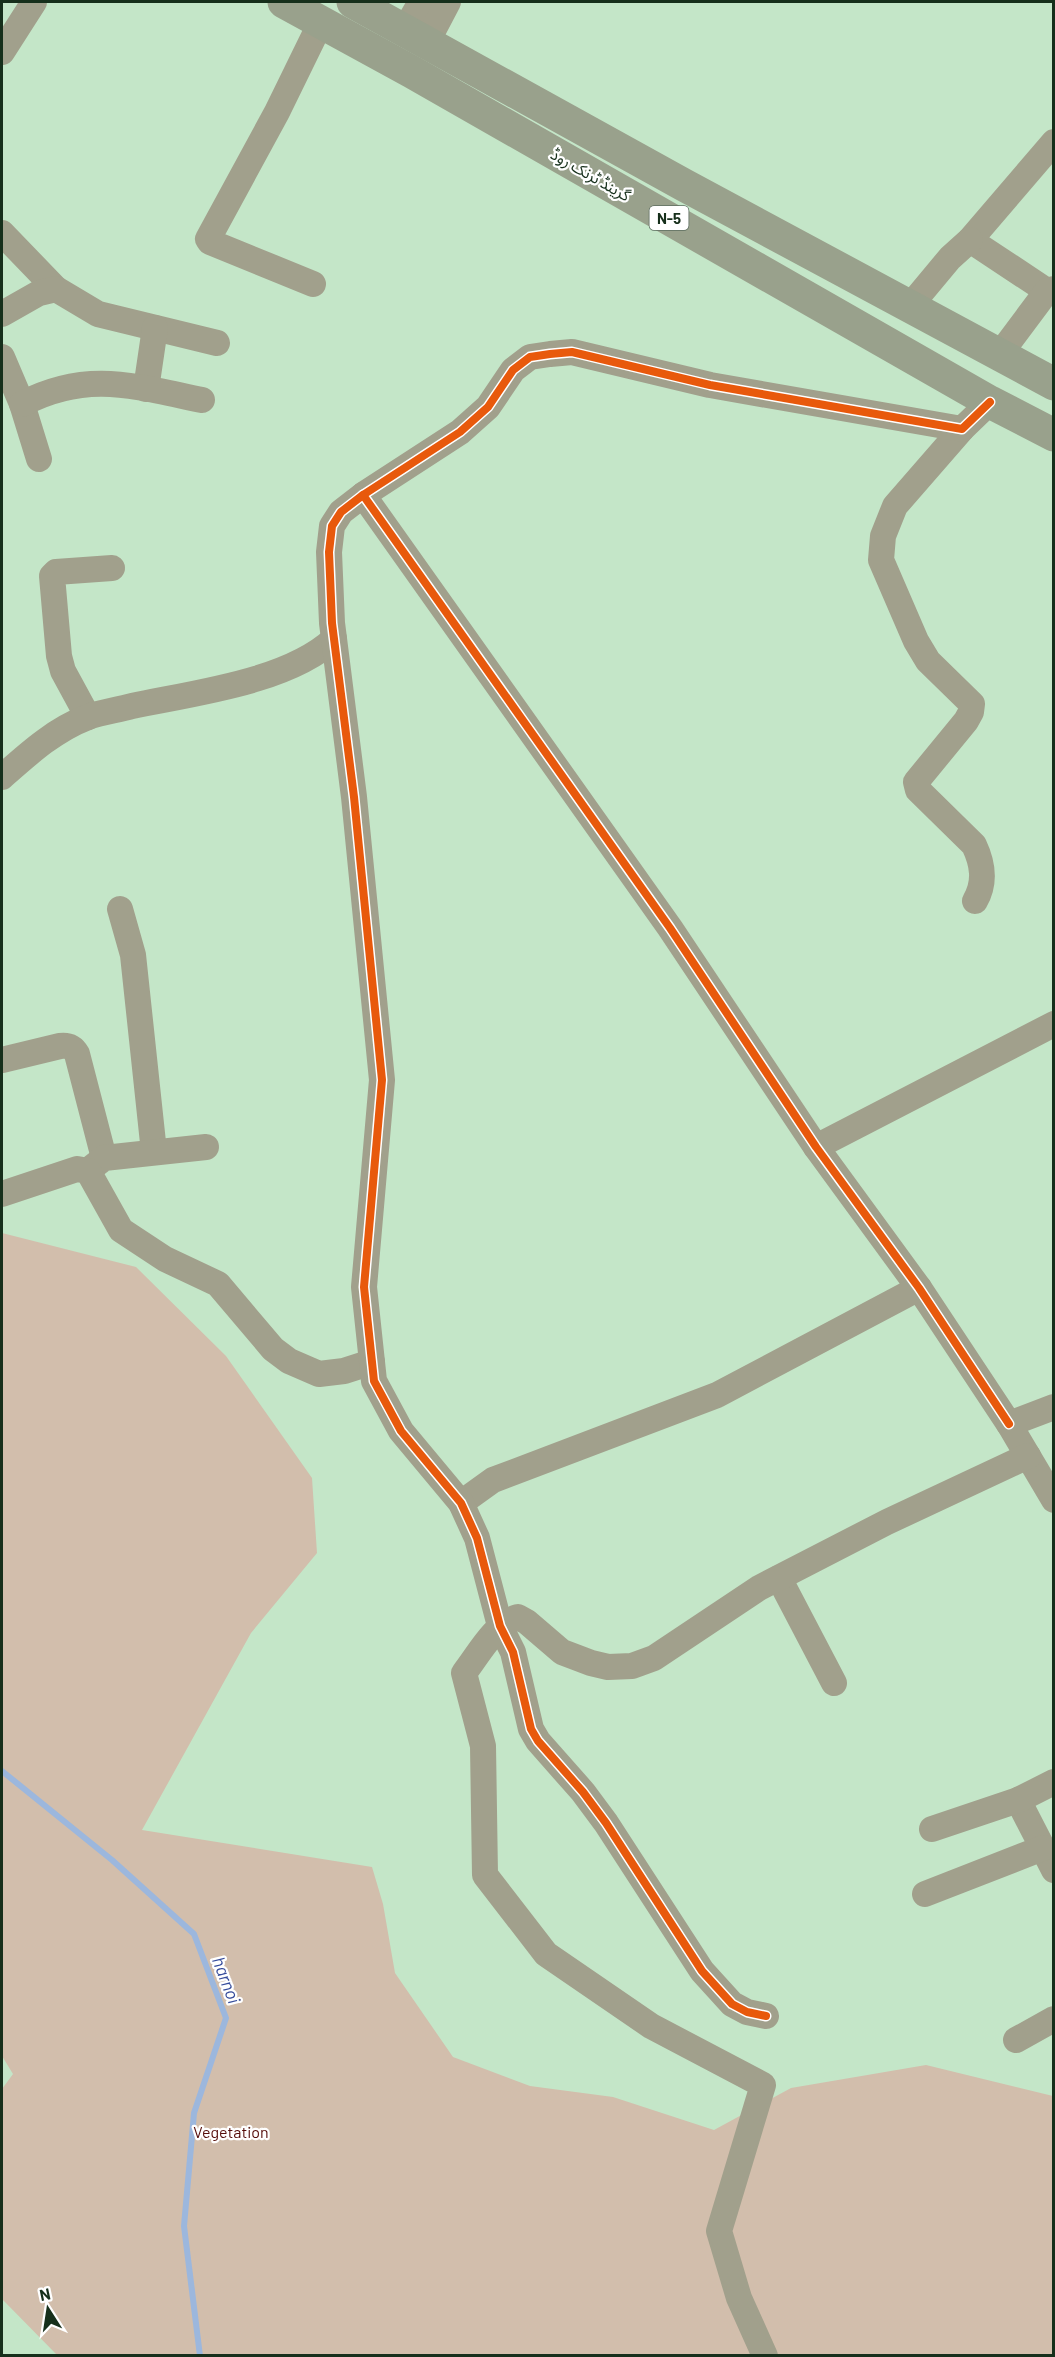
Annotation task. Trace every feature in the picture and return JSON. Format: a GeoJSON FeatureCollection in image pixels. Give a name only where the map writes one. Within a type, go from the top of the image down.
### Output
{"type":"FeatureCollection","features":[{"type":"Feature","properties":{"kind":"highway","name":"گرینڈ ٹرنک روڈ"},"geometry":{"type":"LineString","coordinates":[[284,2],[412,72],[990,402],[1053,435]]}},
{"type":"Feature","properties":{"kind":"highway","name":"N-5"},"geometry":{"type":"LineString","coordinates":[[353,2],[684,185],[1053,384]]}},
{"type":"Feature","properties":{"kind":"highway"},"geometry":{"type":"LineString","coordinates":[[412,72],[416,36]]}},
{"type":"Feature","properties":{"kind":"street"},"geometry":{"type":"LineString","coordinates":[[2,52],[34,2]]}},
{"type":"Feature","properties":{"kind":"street"},"geometry":{"type":"LineString","coordinates":[[416,36],[421,2]]}},
{"type":"Feature","properties":{"kind":"street"},"geometry":{"type":"LineString","coordinates":[[416,36],[448,2]]}},
{"type":"Feature","properties":{"kind":"street"},"geometry":{"type":"LineString","coordinates":[[313,284],[210,242],[208,239],[277,112],[321,22]]}},
{"type":"Feature","properties":{"kind":"street"},"geometry":{"type":"LineString","coordinates":[[910,306],[950,258],[970,240],[1053,142]]}},
{"type":"Feature","properties":{"kind":"street"},"geometry":{"type":"LineString","coordinates":[[2,233],[56,289],[98,314],[217,343]]}},
{"type":"Feature","properties":{"kind":"street"},"geometry":{"type":"LineString","coordinates":[[970,240],[1050,290],[1000,354]]}},
{"type":"Feature","properties":{"kind":"street"},"geometry":{"type":"LineString","coordinates":[[2,314],[39,293],[56,289]]}},
{"type":"Feature","properties":{"kind":"street"},"geometry":{"type":"LineString","coordinates":[[146,389],[155,328]]}},
{"type":"Feature","properties":{"kind":"street"},"geometry":{"type":"LineString","coordinates":[[766,2016],[747,2012],[732,2004],[702,1971],[606,1823],[583,1792],[538,1741],[531,1729],[513,1652],[500,1626],[477,1538],[461,1503],[401,1431],[374,1381],[364,1287],[382,1080],[354,797],[334,639],[329,552],[332,526],[341,512],[363,495],[460,432],[488,407],[513,370],[530,357],[572,352],[710,385],[962,429]]}},
{"type":"Feature","properties":{"kind":"street"},"geometry":{"type":"LineString","coordinates":[[2,357],[22,404],[39,459]]}},
{"type":"Feature","properties":{"kind":"street"},"geometry":{"type":"LineString","coordinates":[[22,404],[44,392],[81,384],[105,383],[202,400]]}},
{"type":"Feature","properties":{"kind":"street"},"geometry":{"type":"LineString","coordinates":[[975,901],[983,881],[979,855],[974,845],[918,790],[916,782],[966,721],[972,704],[928,661],[916,641],[881,560],[883,536],[895,506],[962,429],[990,402]]}},
{"type":"Feature","properties":{"kind":"street"},"geometry":{"type":"LineString","coordinates":[[363,495],[670,928],[816,1146],[919,1288],[1009,1424],[1053,1500]]}},
{"type":"Feature","properties":{"kind":"street"},"geometry":{"type":"LineString","coordinates":[[88,717],[63,671],[59,656],[52,576],[56,572],[112,568]]}},
{"type":"Feature","properties":{"kind":"street"},"geometry":{"type":"LineString","coordinates":[[2,777],[37,746],[88,717],[257,678],[309,658],[334,639]]}},
{"type":"Feature","properties":{"kind":"street"},"geometry":{"type":"LineString","coordinates":[[120,909],[133,955],[154,1152]]}},
{"type":"Feature","properties":{"kind":"street"},"geometry":{"type":"LineString","coordinates":[[816,1146],[1053,1024]]}},
{"type":"Feature","properties":{"kind":"street"},"geometry":{"type":"LineString","coordinates":[[2,1060],[60,1046],[67,1045],[74,1048],[77,1054],[96,1164],[122,1230],[165,1259],[218,1284],[273,1349],[289,1361],[319,1374],[344,1371],[372,1362]]}},
{"type":"Feature","properties":{"kind":"street"},"geometry":{"type":"LineString","coordinates":[[2,1194],[96,1164],[154,1152],[206,1147]]}},
{"type":"Feature","properties":{"kind":"street"},"geometry":{"type":"LineString","coordinates":[[461,1503],[493,1480],[717,1395],[919,1288]]}},
{"type":"Feature","properties":{"kind":"street"},"geometry":{"type":"LineString","coordinates":[[1009,1424],[1053,1407]]}},
{"type":"Feature","properties":{"kind":"street"},"geometry":{"type":"LineString","coordinates":[[765,2355],[739,2298],[719,2231],[763,2085],[651,2026],[546,1954],[485,1875],[483,1746],[464,1673],[500,1626],[518,1617],[562,1652],[591,1663],[608,1667],[632,1666],[654,1658],[723,1611],[779,1578],[887,1522],[1028,1456]]}},
{"type":"Feature","properties":{"kind":"street"},"geometry":{"type":"LineString","coordinates":[[779,1578],[834,1683]]}},
{"type":"Feature","properties":{"kind":"street"},"geometry":{"type":"LineString","coordinates":[[932,1829],[1018,1800],[1053,1782]]}},
{"type":"Feature","properties":{"kind":"street"},"geometry":{"type":"LineString","coordinates":[[925,1894],[1048,1859],[1018,1800]]}},
{"type":"Feature","properties":{"kind":"street"},"geometry":{"type":"LineString","coordinates":[[1016,2040],[1053,2019]]}},
{"type":"Feature","properties":{"kind":"green space","name":"Vegetation"},"geometry":{"type":"Polygon","coordinates":[[[2,1233],[136,1267],[226,1356],[312,1478],[317,1553],[251,1633],[142,1830],[372,1867],[383,1904],[395,1973],[453,2057],[530,2086],[613,2097],[714,2130],[791,2088],[926,2065],[1053,2096],[1053,2355],[57,2355],[2,2299],[2,2089],[13,2074],[2,2056],[2,1233]]]}},
{"type":"Feature","properties":{"kind":"waterway","name":"harnoi"},"geometry":{"type":"LineString","coordinates":[[2,1771],[112,1860],[194,1934],[226,2018],[194,2113],[184,2226],[200,2356]]}},
{"type":"Feature","properties":{"kind":"cycle path"},"geometry":{"type":"LineString","coordinates":[[766,2016],[747,2012],[732,2004],[702,1971],[606,1823],[583,1792],[538,1741],[531,1729],[513,1652],[500,1626],[477,1538],[461,1503],[401,1431],[374,1381],[364,1287],[382,1080],[354,797],[332,623],[329,552],[332,526],[341,512],[363,495],[460,432],[488,407],[513,370],[530,357],[572,352],[710,385],[962,429],[990,402]]}},
{"type":"Feature","properties":{"kind":"cycle path"},"geometry":{"type":"LineString","coordinates":[[363,495],[670,928],[816,1147],[919,1288],[1009,1424]]}}]}
